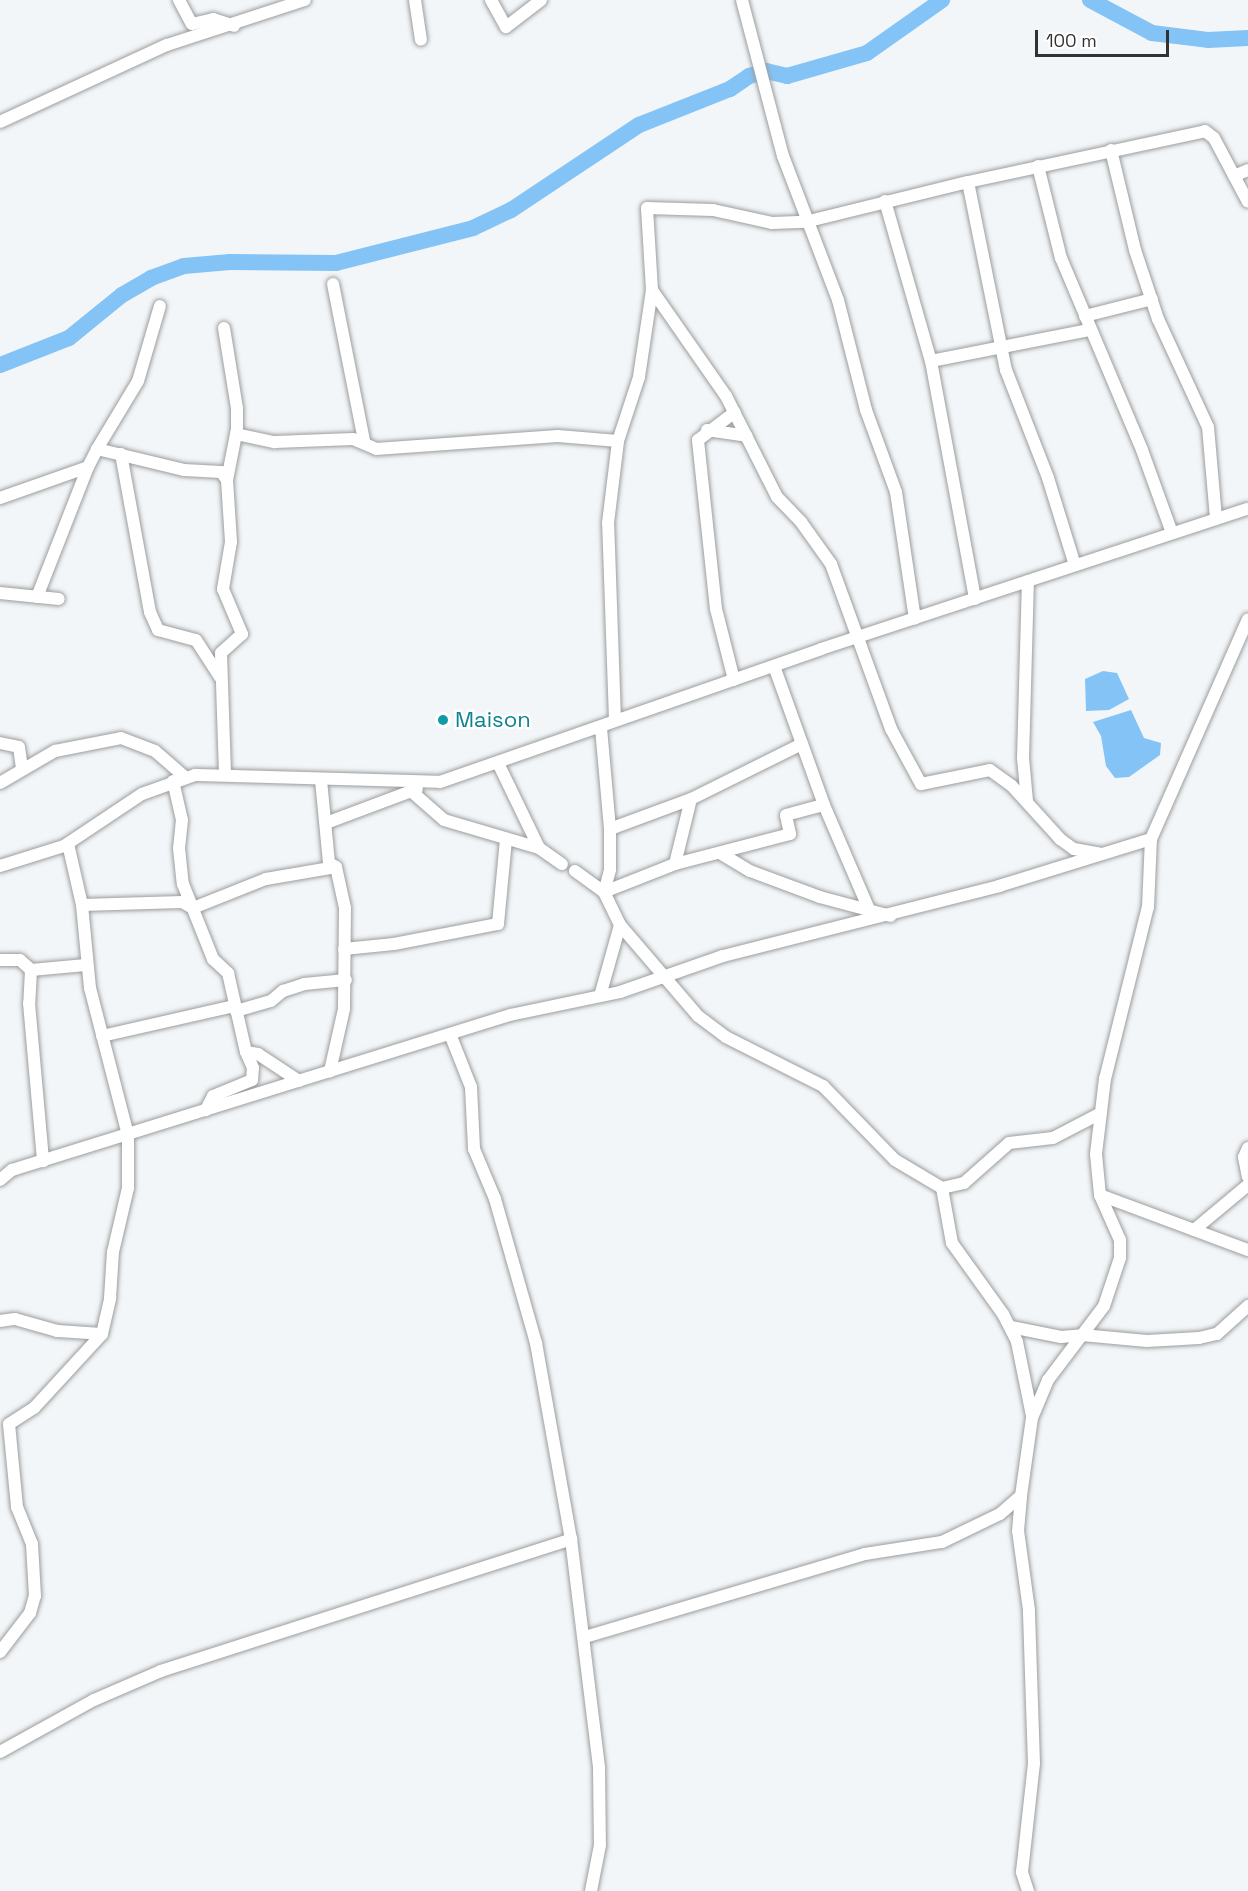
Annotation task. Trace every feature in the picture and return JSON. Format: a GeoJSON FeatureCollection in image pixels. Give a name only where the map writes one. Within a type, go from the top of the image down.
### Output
{"type":"FeatureCollection","features":[{"type":"Feature","properties":{"kind":"street"},"geometry":{"type":"LineString","coordinates":[[179,0],[192,24],[213,19],[234,26]]}},
{"type":"Feature","properties":{"kind":"street"},"geometry":{"type":"LineString","coordinates":[[0,122],[167,45],[234,26],[305,0]]}},
{"type":"Feature","properties":{"kind":"street"},"geometry":{"type":"LineString","coordinates":[[414,0],[421,40]]}},
{"type":"Feature","properties":{"kind":"street"},"geometry":{"type":"LineString","coordinates":[[491,0],[506,27],[541,0]]}},
{"type":"Feature","properties":{"kind":"street"},"geometry":{"type":"LineString","coordinates":[[742,0],[769,105],[805,222],[838,300],[866,410],[896,492],[915,619]]}},
{"type":"Feature","properties":{"kind":"street"},"geometry":{"type":"LineString","coordinates":[[615,720],[608,534],[618,441],[639,377],[652,290],[647,208],[713,210],[772,223],[805,222],[1038,166],[1204,131],[1214,138],[1248,202]]}},
{"type":"Feature","properties":{"kind":"street"},"geometry":{"type":"LineString","coordinates":[[1111,150],[1135,250],[1152,299],[1208,427],[1216,519]]}},
{"type":"Feature","properties":{"kind":"street"},"geometry":{"type":"LineString","coordinates":[[1038,166],[1061,258],[1089,330],[1142,450],[1172,533]]}},
{"type":"Feature","properties":{"kind":"street"},"geometry":{"type":"LineString","coordinates":[[1234,176],[1248,170]]}},
{"type":"Feature","properties":{"kind":"street"},"geometry":{"type":"LineString","coordinates":[[968,182],[1004,349],[1006,370],[1051,486],[1075,565]]}},
{"type":"Feature","properties":{"kind":"street"},"geometry":{"type":"LineString","coordinates":[[885,201],[931,361],[975,599]]}},
{"type":"Feature","properties":{"kind":"street"},"geometry":{"type":"LineString","coordinates":[[333,284],[364,441]]}},
{"type":"Feature","properties":{"kind":"street"},"geometry":{"type":"LineString","coordinates":[[652,290],[735,412],[777,497],[801,522],[831,564],[891,729],[921,784],[990,770],[1012,786],[1029,807],[1074,849],[1109,854]]}},
{"type":"Feature","properties":{"kind":"street"},"geometry":{"type":"LineString","coordinates":[[1085,316],[1152,299]]}},
{"type":"Feature","properties":{"kind":"street"},"geometry":{"type":"LineString","coordinates":[[37,597],[88,467],[138,381],[160,306]]}},
{"type":"Feature","properties":{"kind":"street"},"geometry":{"type":"LineString","coordinates":[[224,328],[237,408],[236,434],[227,480],[231,542],[223,589],[242,634],[221,653],[225,774]]}},
{"type":"Feature","properties":{"kind":"street"},"geometry":{"type":"LineString","coordinates":[[931,361],[1004,349],[1089,330]]}},
{"type":"Feature","properties":{"kind":"street"},"geometry":{"type":"LineString","coordinates":[[734,680],[716,609],[698,440],[707,430],[735,412]]}},
{"type":"Feature","properties":{"kind":"street"},"geometry":{"type":"LineString","coordinates":[[707,430],[747,436]]}},
{"type":"Feature","properties":{"kind":"street"},"geometry":{"type":"LineString","coordinates":[[236,434],[275,442],[364,441],[376,449],[558,436],[618,441]]}},
{"type":"Feature","properties":{"kind":"street"},"geometry":{"type":"LineString","coordinates":[[97,449],[184,470],[221,472],[227,480]]}},
{"type":"Feature","properties":{"kind":"street"},"geometry":{"type":"LineString","coordinates":[[121,454],[150,612],[158,630],[196,640],[222,680]]}},
{"type":"Feature","properties":{"kind":"street"},"geometry":{"type":"LineString","coordinates":[[0,498],[88,467]]}},
{"type":"Feature","properties":{"kind":"street"},"geometry":{"type":"LineString","coordinates":[[326,823],[411,791],[601,728],[615,720],[857,637],[1248,509]]}},
{"type":"Feature","properties":{"kind":"street"},"geometry":{"type":"LineString","coordinates":[[1028,581],[1023,758],[1029,807]]}},
{"type":"Feature","properties":{"kind":"street"},"geometry":{"type":"LineString","coordinates":[[0,593],[59,599]]}},
{"type":"Feature","properties":{"kind":"street"},"geometry":{"type":"LineString","coordinates":[[1028,1891],[1022,1872],[1034,1764],[1029,1610],[1018,1531],[1032,1418],[1048,1380],[1104,1306],[1120,1258],[1120,1240],[1100,1195],[1096,1155],[1101,1113],[1116,1032],[1148,907],[1151,839],[1248,619]]}},
{"type":"Feature","properties":{"kind":"street"},"geometry":{"type":"LineString","coordinates":[[774,666],[824,805],[868,907]]}},
{"type":"Feature","properties":{"kind":"street"},"geometry":{"type":"LineString","coordinates":[[601,728],[610,829],[610,870],[604,892]]}},
{"type":"Feature","properties":{"kind":"street"},"geometry":{"type":"LineString","coordinates":[[0,783],[22,768],[55,751],[122,738],[154,751],[179,779],[182,820],[180,864],[193,908],[213,959],[228,973],[246,1052],[254,1068],[252,1080],[213,1096],[206,1110]]}},
{"type":"Feature","properties":{"kind":"street"},"geometry":{"type":"LineString","coordinates":[[0,743],[19,747],[22,768]]}},
{"type":"Feature","properties":{"kind":"street"},"geometry":{"type":"LineString","coordinates":[[610,829],[691,799],[802,744]]}},
{"type":"Feature","properties":{"kind":"street"},"geometry":{"type":"LineString","coordinates":[[498,763],[539,848]]}},
{"type":"Feature","properties":{"kind":"street"},"geometry":{"type":"LineString","coordinates":[[0,866],[68,844],[142,794],[179,779],[225,774],[431,784]]}},
{"type":"Feature","properties":{"kind":"street"},"geometry":{"type":"LineString","coordinates":[[321,780],[330,863],[336,867],[345,908],[344,1009],[330,1071]]}},
{"type":"Feature","properties":{"kind":"street"},"geometry":{"type":"LineString","coordinates":[[411,791],[444,820],[539,848],[562,864]]}},
{"type":"Feature","properties":{"kind":"street"},"geometry":{"type":"LineString","coordinates":[[675,864],[691,799]]}},
{"type":"Feature","properties":{"kind":"street"},"geometry":{"type":"LineString","coordinates":[[604,892],[675,864],[790,834],[786,815],[824,805]]}},
{"type":"Feature","properties":{"kind":"street"},"geometry":{"type":"LineString","coordinates":[[0,1180],[12,1170],[510,1015],[600,996],[723,956],[891,916],[1109,854],[1151,839]]}},
{"type":"Feature","properties":{"kind":"street"},"geometry":{"type":"LineString","coordinates":[[344,949],[394,944],[498,924],[507,840]]}},
{"type":"Feature","properties":{"kind":"street"},"geometry":{"type":"LineString","coordinates":[[0,1652],[30,1613],[35,1596],[32,1544],[17,1507],[8,1439],[9,1424],[34,1408],[102,1334],[110,1298],[113,1252],[127,1202],[128,1135],[86,965],[82,905],[68,844]]}},
{"type":"Feature","properties":{"kind":"street"},"geometry":{"type":"LineString","coordinates":[[720,853],[750,872],[820,897],[868,907],[891,916]]}},
{"type":"Feature","properties":{"kind":"street"},"geometry":{"type":"LineString","coordinates":[[193,908],[266,879],[336,867]]}},
{"type":"Feature","properties":{"kind":"street"},"geometry":{"type":"LineString","coordinates":[[574,871],[604,892],[620,925],[698,1016],[726,1037],[823,1086],[896,1160],[942,1188],[964,1183],[1009,1143],[1053,1138],[1101,1113]]}},
{"type":"Feature","properties":{"kind":"street"},"geometry":{"type":"LineString","coordinates":[[82,905],[182,902],[193,908]]}},
{"type":"Feature","properties":{"kind":"street"},"geometry":{"type":"LineString","coordinates":[[600,996],[620,925]]}},
{"type":"Feature","properties":{"kind":"street"},"geometry":{"type":"LineString","coordinates":[[0,960],[20,960],[31,970],[86,965]]}},
{"type":"Feature","properties":{"kind":"street"},"geometry":{"type":"LineString","coordinates":[[31,970],[29,1003],[43,1161]]}},
{"type":"Feature","properties":{"kind":"street"},"geometry":{"type":"LineString","coordinates":[[102,1036],[271,1002],[283,991],[304,984],[346,980]]}},
{"type":"Feature","properties":{"kind":"street"},"geometry":{"type":"LineString","coordinates":[[450,1034],[471,1087],[474,1149],[495,1199],[536,1343],[571,1539],[585,1637],[602,1820],[591,1891]]}},
{"type":"Feature","properties":{"kind":"street"},"geometry":{"type":"LineString","coordinates":[[246,1052],[258,1054],[299,1081]]}},
{"type":"Feature","properties":{"kind":"street"},"geometry":{"type":"LineString","coordinates":[[1248,1148],[1244,1157],[1248,1177]]}},
{"type":"Feature","properties":{"kind":"street"},"geometry":{"type":"LineString","coordinates":[[1194,1230],[1248,1185]]}},
{"type":"Feature","properties":{"kind":"street"},"geometry":{"type":"LineString","coordinates":[[942,1188],[952,1243],[1011,1327],[1025,1368],[1032,1418]]}},
{"type":"Feature","properties":{"kind":"street"},"geometry":{"type":"LineString","coordinates":[[1100,1195],[1248,1250]]}},
{"type":"Feature","properties":{"kind":"street"},"geometry":{"type":"LineString","coordinates":[[1234,1244],[1248,1239]]}},
{"type":"Feature","properties":{"kind":"street"},"geometry":{"type":"LineString","coordinates":[[1011,1327],[1048,1336],[1083,1335],[1147,1341],[1199,1338],[1217,1334],[1248,1306]]}},
{"type":"Feature","properties":{"kind":"street"},"geometry":{"type":"LineString","coordinates":[[0,1321],[15,1319],[57,1331],[102,1334]]}},
{"type":"Feature","properties":{"kind":"street"},"geometry":{"type":"LineString","coordinates":[[585,1637],[865,1554],[942,1542],[1000,1514],[1021,1496]]}},
{"type":"Feature","properties":{"kind":"street"},"geometry":{"type":"LineString","coordinates":[[0,1752],[94,1700],[161,1671],[571,1539]]}},
{"type":"Feature","properties":{"kind":"water"},"geometry":{"type":"Polygon","coordinates":[[[1103,671],[1117,673],[1129,699],[1109,710],[1086,711],[1085,679],[1103,671]]]}},
{"type":"Feature","properties":{"kind":"water"},"geometry":{"type":"Polygon","coordinates":[[[1131,710],[1144,738],[1161,743],[1160,755],[1129,777],[1115,778],[1106,766],[1101,736],[1093,722],[1131,710]]]}},
{"type":"Feature","properties":{"kind":"waterway"},"geometry":{"type":"LineString","coordinates":[[0,365],[69,338],[122,295],[151,278],[184,266],[230,262],[336,263],[473,228],[511,210],[639,125],[730,89],[749,76],[766,71],[787,76],[867,53],[942,0]]}},
{"type":"Feature","properties":{"kind":"waterway"},"geometry":{"type":"LineString","coordinates":[[1090,0],[1152,33],[1208,40],[1248,38]]}},
{"type":"Feature","properties":{"kind":"place","name":"Maison"},"geometry":{"type":"Point","coordinates":[443,720]}}]}
